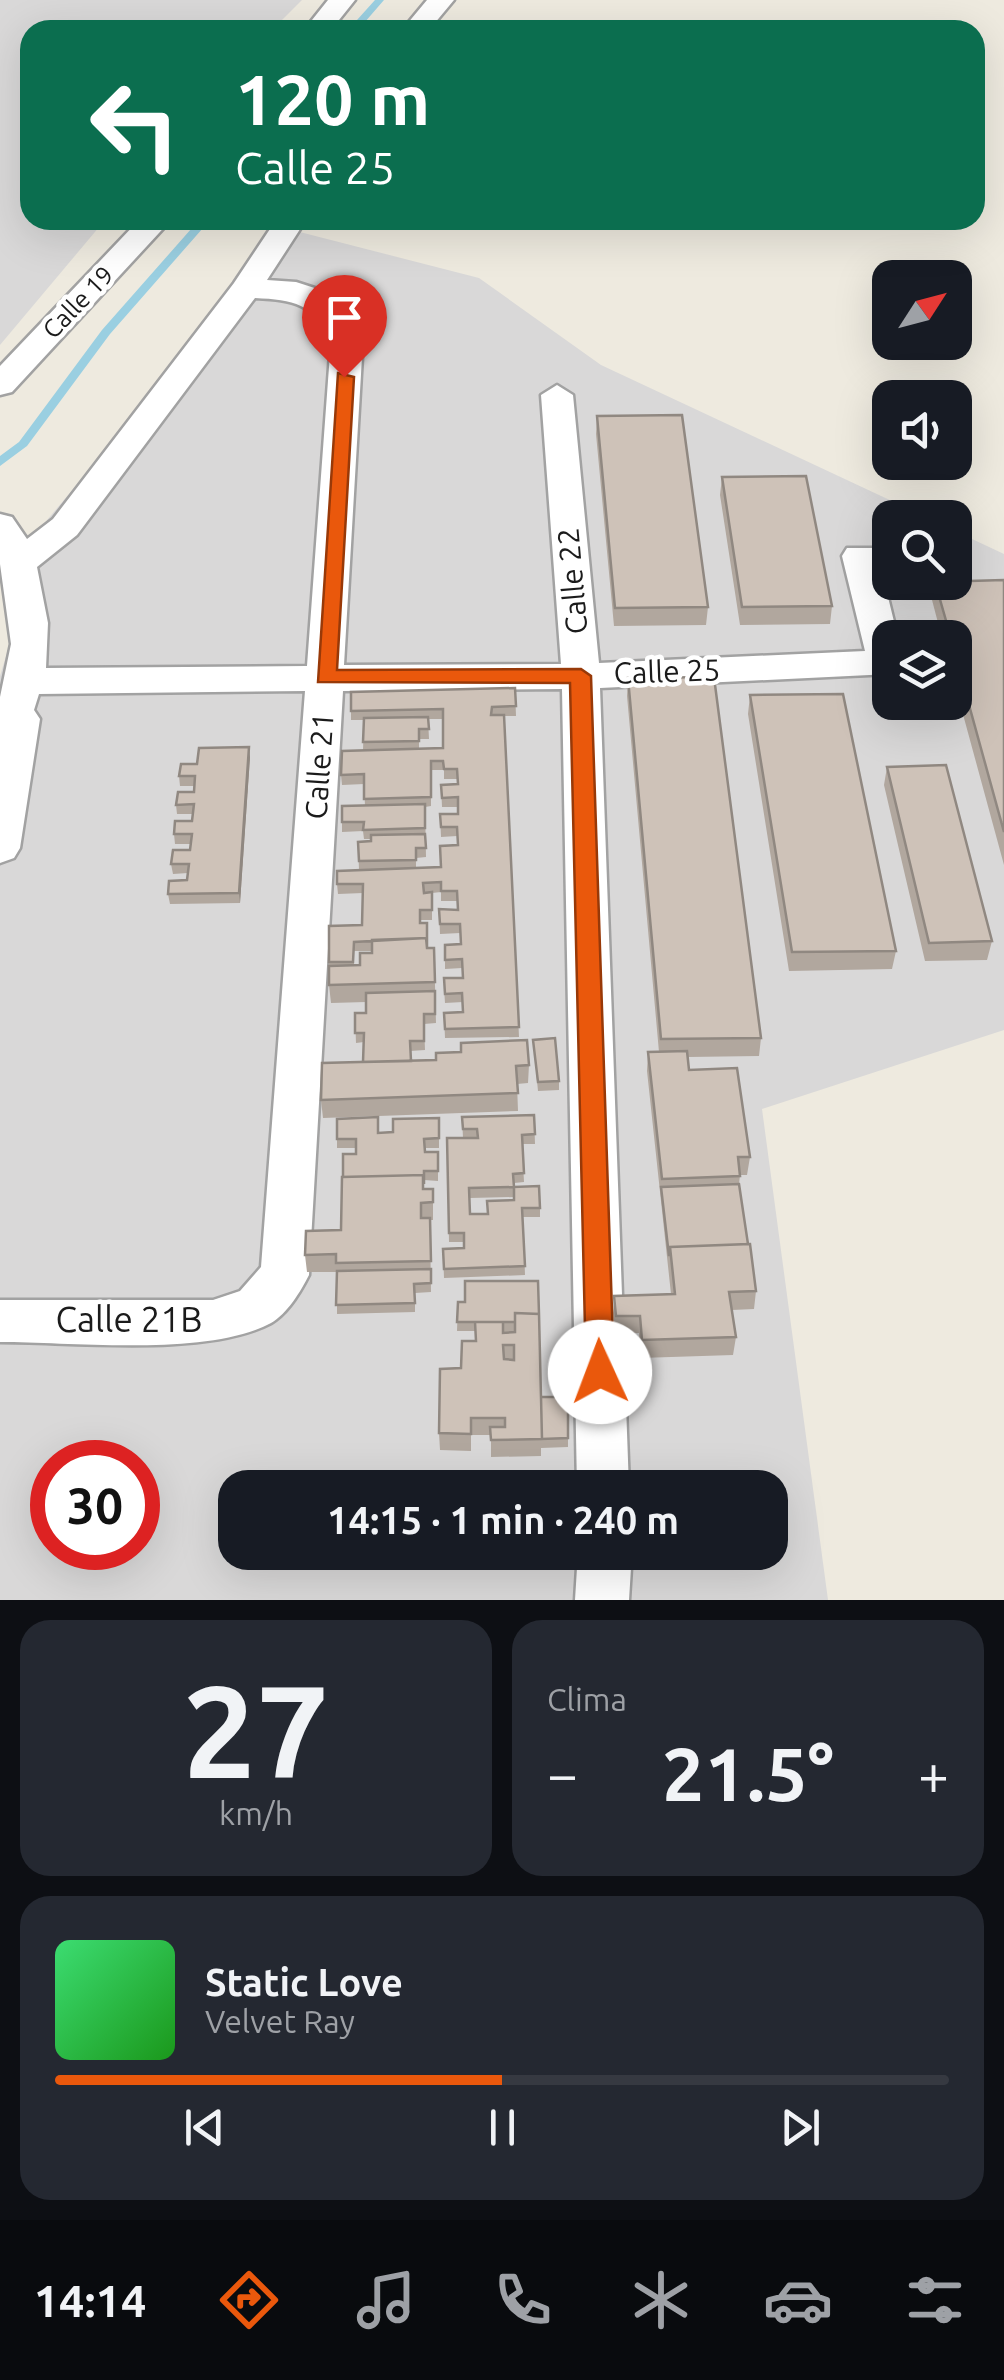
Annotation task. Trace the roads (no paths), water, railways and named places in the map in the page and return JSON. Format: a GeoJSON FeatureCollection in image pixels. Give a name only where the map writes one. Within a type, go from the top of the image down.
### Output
{"type":"FeatureCollection","features":[{"type":"Feature","properties":{"kind":"street"},"geometry":{"type":"LineString","coordinates":[[325,20],[342,0]]}},
{"type":"Feature","properties":{"kind":"street"},"geometry":{"type":"LineString","coordinates":[[424,20],[441,0]]}},
{"type":"Feature","properties":{"kind":"street","name":"Calle 19"},"geometry":{"type":"LineString","coordinates":[[0,385],[147,230]]}},
{"type":"Feature","properties":{"kind":"street"},"geometry":{"type":"LineString","coordinates":[[0,848],[28,681],[32,619],[8,540],[65,527],[246,288],[284,230]]}},
{"type":"Feature","properties":{"kind":"street","name":"Calle 21"},"geometry":{"type":"LineString","coordinates":[[246,288],[312,295],[333,307],[347,340],[285,1275],[256,1306]]}},
{"type":"Feature","properties":{"kind":"street","name":"Calle 22"},"geometry":{"type":"LineString","coordinates":[[556,396],[581,676],[603,1470]]}},
{"type":"Feature","properties":{"kind":"street","name":"Calle 25"},"geometry":{"type":"LineString","coordinates":[[28,681],[581,676],[886,662],[860,556]]}},
{"type":"Feature","properties":{"kind":"street"},"geometry":{"type":"LineString","coordinates":[[0,748],[28,681]]}},
{"type":"Feature","properties":{"kind":"street","name":"Calle 21B"},"geometry":{"type":"LineString","coordinates":[[0,1320],[213,1321],[256,1306]]}},
{"type":"Feature","properties":{"kind":"street"},"geometry":{"type":"LineString","coordinates":[[602,1600],[604,1570]]}},
{"type":"Feature","properties":{"kind":"waterway"},"geometry":{"type":"LineString","coordinates":[[362,20],[380,0]]}},
{"type":"Feature","properties":{"kind":"waterway"},"geometry":{"type":"LineString","coordinates":[[0,462],[23,444],[106,332],[196,230]]}}]}
